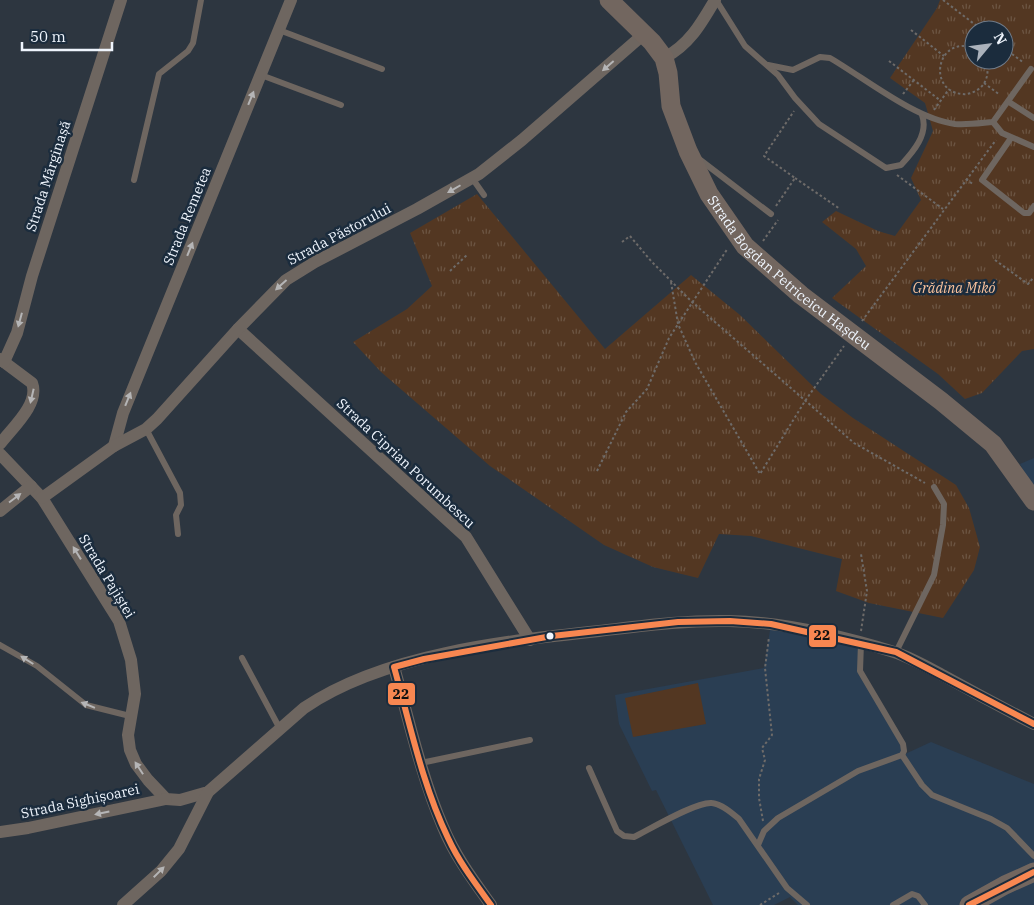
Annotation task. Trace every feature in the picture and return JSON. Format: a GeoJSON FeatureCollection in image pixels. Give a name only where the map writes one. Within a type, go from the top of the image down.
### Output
{"type":"FeatureCollection","features":[{"type":"Feature","properties":{"kind":"street","name":"Strada Mărginașă"},"geometry":{"type":"LineString","coordinates":[[2,360],[16,332],[32,276],[121,0]]}},
{"type":"Feature","properties":{"kind":"street","name":"Strada Remetea"},"geometry":{"type":"LineString","coordinates":[[114,446],[123,413],[291,0]]}},
{"type":"Feature","properties":{"kind":"street","name":"Strada Bogdan Petriceicu Hașdeu"},"geometry":{"type":"LineString","coordinates":[[609,0],[644,34],[664,58],[668,73],[671,106],[688,151],[709,194],[738,237],[753,254],[800,295],[993,444],[1034,501]]}},
{"type":"Feature","properties":{"kind":"street"},"geometry":{"type":"LineString","coordinates":[[664,58],[674,52],[695,33],[716,0]]}},
{"type":"Feature","properties":{"kind":"street","name":"Strada Păstorului"},"geometry":{"type":"LineString","coordinates":[[42,498],[114,446],[146,428],[188,387],[238,329],[277,289],[297,272],[472,178],[522,140],[644,34]]}},
{"type":"Feature","properties":{"kind":"street","name":"Strada Ciprian Porumbescu"},"geometry":{"type":"LineString","coordinates":[[238,329],[466,537],[530,640]]}},
{"type":"Feature","properties":{"kind":"street"},"geometry":{"type":"LineString","coordinates":[[0,444],[30,405],[34,393],[32,383],[2,360]]}},
{"type":"Feature","properties":{"kind":"street","name":"Strada Pajiștei"},"geometry":{"type":"LineString","coordinates":[[0,454],[42,498],[119,621],[131,660],[135,694],[128,735],[136,764],[148,780],[166,798]]}},
{"type":"Feature","properties":{"kind":"street"},"geometry":{"type":"LineString","coordinates":[[0,510],[31,486]]}},
{"type":"Feature","properties":{"kind":"street"},"geometry":{"type":"LineString","coordinates":[[123,905],[161,871],[179,849],[208,792],[280,728],[319,698],[355,681],[424,659],[530,640],[678,622],[730,621],[771,624],[896,652],[1034,724]]}},
{"type":"Feature","properties":{"kind":"street"},"geometry":{"type":"LineString","coordinates":[[394,667],[421,763],[443,828],[465,868],[491,905]]}},
{"type":"Feature","properties":{"kind":"street"},"geometry":{"type":"LineString","coordinates":[[166,798],[180,800],[208,792]]}},
{"type":"Feature","properties":{"kind":"street","name":"Strada Sighișoarei"},"geometry":{"type":"LineString","coordinates":[[0,832],[28,828],[166,798]]}},
{"type":"Feature","properties":{"kind":"street"},"geometry":{"type":"LineString","coordinates":[[969,905],[1004,885],[1034,872]]}},
{"type":"Feature","properties":{"kind":"lane"},"geometry":{"type":"LineString","coordinates":[[134,180],[159,74],[188,51],[193,43],[201,0]]}},
{"type":"Feature","properties":{"kind":"lane"},"geometry":{"type":"LineString","coordinates":[[716,0],[744,46],[778,75],[806,111],[819,124],[886,168],[901,165],[918,142],[924,129],[925,116]]}},
{"type":"Feature","properties":{"kind":"lane"},"geometry":{"type":"LineString","coordinates":[[279,30],[382,69]]}},
{"type":"Feature","properties":{"kind":"lane"},"geometry":{"type":"LineString","coordinates":[[767,65],[793,70],[820,57],[830,58],[925,116],[956,124],[993,122],[1032,69]]}},
{"type":"Feature","properties":{"kind":"lane"},"geometry":{"type":"LineString","coordinates":[[261,75],[341,104]]}},
{"type":"Feature","properties":{"kind":"lane"},"geometry":{"type":"LineString","coordinates":[[1009,102],[1034,118]]}},
{"type":"Feature","properties":{"kind":"lane"},"geometry":{"type":"LineString","coordinates":[[993,122],[1002,133],[1034,147]]}},
{"type":"Feature","properties":{"kind":"lane"},"geometry":{"type":"LineString","coordinates":[[1011,138],[982,180],[1024,213],[1029,212],[1034,206]]}},
{"type":"Feature","properties":{"kind":"lane"},"geometry":{"type":"LineString","coordinates":[[688,151],[770,214]]}},
{"type":"Feature","properties":{"kind":"lane"},"geometry":{"type":"LineString","coordinates":[[472,178],[484,195]]}},
{"type":"Feature","properties":{"kind":"lane"},"geometry":{"type":"LineString","coordinates":[[146,428],[180,493],[181,505],[176,515],[178,534]]}},
{"type":"Feature","properties":{"kind":"lane"},"geometry":{"type":"LineString","coordinates":[[896,652],[934,575],[943,525],[944,504],[934,488]]}},
{"type":"Feature","properties":{"kind":"lane"},"geometry":{"type":"LineString","coordinates":[[861,643],[860,671],[903,744],[904,751],[902,755]]}},
{"type":"Feature","properties":{"kind":"lane"},"geometry":{"type":"LineString","coordinates":[[0,646],[37,666],[86,705],[130,716]]}},
{"type":"Feature","properties":{"kind":"lane"},"geometry":{"type":"LineString","coordinates":[[242,658],[280,728]]}},
{"type":"Feature","properties":{"kind":"lane"},"geometry":{"type":"LineString","coordinates":[[421,763],[530,740]]}},
{"type":"Feature","properties":{"kind":"lane"},"geometry":{"type":"LineString","coordinates":[[758,845],[764,831],[778,818],[858,771],[902,755]]}},
{"type":"Feature","properties":{"kind":"lane"},"geometry":{"type":"LineString","coordinates":[[902,755],[922,785],[932,795],[991,819],[1007,828],[1034,856]]}},
{"type":"Feature","properties":{"kind":"lane"},"geometry":{"type":"LineString","coordinates":[[589,768],[617,830],[624,836],[634,837],[692,808],[712,803],[729,810],[739,819],[787,888],[807,905]]}},
{"type":"Feature","properties":{"kind":"lane"},"geometry":{"type":"LineString","coordinates":[[893,905],[912,894],[918,896],[925,905]]}},
{"type":"Feature","properties":{"kind":"path"},"geometry":{"type":"LineString","coordinates":[[943,0],[969,20]]}},
{"type":"Feature","properties":{"kind":"path"},"geometry":{"type":"LineString","coordinates":[[911,30],[944,56]]}},
{"type":"Feature","properties":{"kind":"path"},"geometry":{"type":"LineString","coordinates":[[964,47],[952,48],[944,56],[940,68],[940,76],[949,89],[964,94],[972,93],[984,83],[987,70]]}},
{"type":"Feature","properties":{"kind":"path"},"geometry":{"type":"LineString","coordinates":[[1014,56],[1032,69]]}},
{"type":"Feature","properties":{"kind":"path"},"geometry":{"type":"LineString","coordinates":[[889,62],[941,100]]}},
{"type":"Feature","properties":{"kind":"path"},"geometry":{"type":"LineString","coordinates":[[899,100],[914,80]]}},
{"type":"Feature","properties":{"kind":"path"},"geometry":{"type":"LineString","coordinates":[[984,83],[1009,102]]}},
{"type":"Feature","properties":{"kind":"path"},"geometry":{"type":"LineString","coordinates":[[925,116],[949,89]]}},
{"type":"Feature","properties":{"kind":"path"},"geometry":{"type":"LineString","coordinates":[[792,114],[764,156],[840,209]]}},
{"type":"Feature","properties":{"kind":"path"},"geometry":{"type":"LineString","coordinates":[[886,168],[943,210],[1002,133]]}},
{"type":"Feature","properties":{"kind":"path"},"geometry":{"type":"LineString","coordinates":[[772,229],[780,221],[770,214],[795,178]]}},
{"type":"Feature","properties":{"kind":"path"},"geometry":{"type":"LineString","coordinates":[[622,242],[630,236],[671,282],[692,302],[854,444],[934,488]]}},
{"type":"Feature","properties":{"kind":"path"},"geometry":{"type":"LineString","coordinates":[[597,471],[626,412],[647,389],[668,338],[711,270],[738,237]]}},
{"type":"Feature","properties":{"kind":"path"},"geometry":{"type":"LineString","coordinates":[[450,271],[468,254]]}},
{"type":"Feature","properties":{"kind":"path"},"geometry":{"type":"LineString","coordinates":[[995,260],[1028,284],[1034,277]]}},
{"type":"Feature","properties":{"kind":"path"},"geometry":{"type":"LineString","coordinates":[[671,282],[678,324],[695,362],[718,405],[760,474]]}},
{"type":"Feature","properties":{"kind":"path"},"geometry":{"type":"LineString","coordinates":[[861,554],[866,591],[861,643]]}},
{"type":"Feature","properties":{"kind":"path"},"geometry":{"type":"LineString","coordinates":[[764,831],[759,798],[759,779],[765,760],[762,748],[772,735],[764,668],[771,624]]}},
{"type":"Feature","properties":{"kind":"path"},"geometry":{"type":"LineString","coordinates":[[760,905],[787,888]]}},
{"type":"Feature","properties":{"kind":"shaded area"},"geometry":{"type":"Polygon","coordinates":[[[1034,458],[1034,490],[1020,464],[1034,458]]]}},
{"type":"Feature","properties":{"kind":"shaded area"},"geometry":{"type":"Polygon","coordinates":[[[771,624],[861,643],[860,671],[903,744],[903,755],[931,742],[1034,784],[1034,872],[969,905],[798,905],[790,897],[774,905],[713,905],[656,790],[652,791],[619,724],[615,695],[764,668],[771,624]]]}},
{"type":"Feature","properties":{"kind":"shaded area"},"geometry":{"type":"Polygon","coordinates":[[[1034,878],[1034,905],[980,905],[1034,878]]]}},
{"type":"Feature","properties":{"kind":"green space","name":"Grădina Mikó"},"geometry":{"type":"Polygon","coordinates":[[[940,0],[1034,0],[1034,349],[1022,351],[982,393],[965,399],[938,374],[832,298],[866,266],[856,249],[822,222],[836,211],[878,231],[895,236],[921,200],[911,178],[933,131],[925,103],[890,78],[937,8],[940,0]]]}},
{"type":"Feature","properties":{"kind":"green space"},"geometry":{"type":"Polygon","coordinates":[[[477,194],[605,349],[691,275],[740,315],[821,394],[853,418],[956,485],[969,508],[980,547],[974,570],[943,618],[869,603],[836,591],[842,559],[751,536],[719,534],[698,578],[653,567],[604,545],[490,466],[381,372],[353,342],[407,309],[432,286],[410,233],[477,194]]]}},
{"type":"Feature","properties":{"kind":"green space"},"geometry":{"type":"Polygon","coordinates":[[[698,683],[706,724],[633,737],[625,698],[698,683]]]}},
{"type":"Feature","properties":{"kind":"transit line","name":"22"},"geometry":{"type":"LineString","coordinates":[[491,905],[457,856],[439,817],[417,754],[394,667],[424,659],[552,636],[678,622],[730,621],[771,624],[896,652],[1034,724]]}},
{"type":"Feature","properties":{"kind":"transit line","name":"22"},"geometry":{"type":"LineString","coordinates":[[969,905],[1034,872]]}}]}
